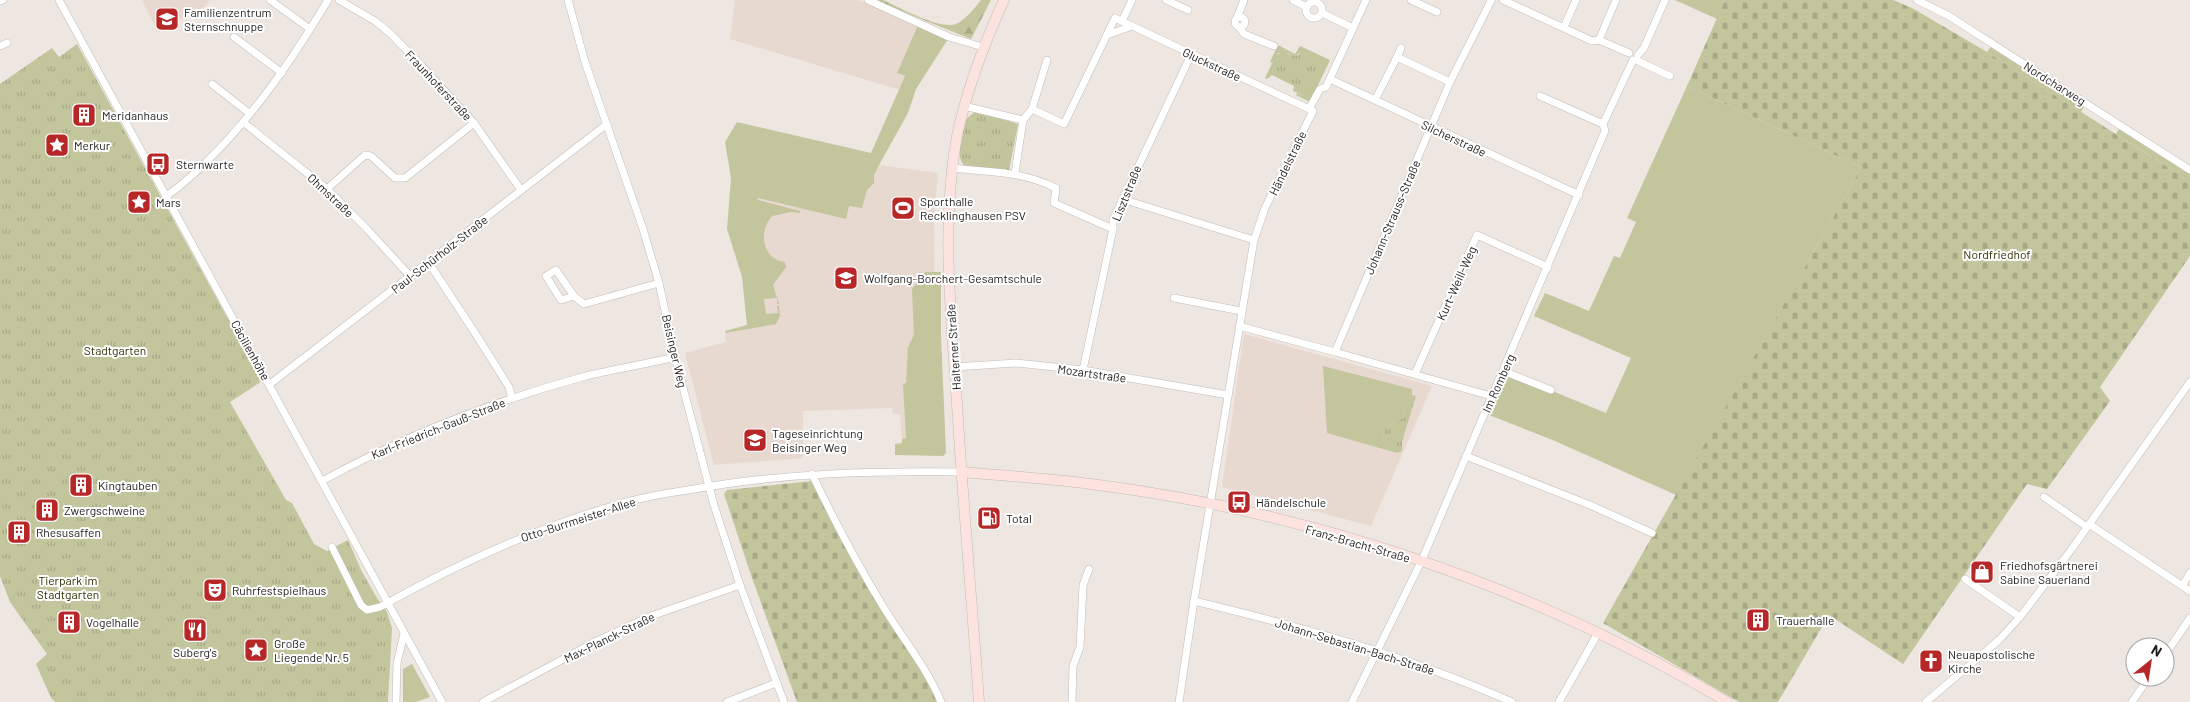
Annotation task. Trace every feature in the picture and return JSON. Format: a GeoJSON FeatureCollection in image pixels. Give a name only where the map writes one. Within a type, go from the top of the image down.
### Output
{"type":"FeatureCollection","features":[{"type":"Feature","properties":{"kind":"street","name":"Cäcilienhöhe"},"geometry":{"type":"LineString","coordinates":[[58,0],[270,384],[442,702]]}},
{"type":"Feature","properties":{"kind":"street"},"geometry":{"type":"LineString","coordinates":[[270,0],[310,30]]}},
{"type":"Feature","properties":{"kind":"street"},"geometry":{"type":"LineString","coordinates":[[166,196],[176,190],[224,146],[282,73],[328,0]]}},
{"type":"Feature","properties":{"kind":"street","name":"Fraunhoferstraße"},"geometry":{"type":"LineString","coordinates":[[339,0],[375,21],[390,33],[474,123],[521,190]]}},
{"type":"Feature","properties":{"kind":"street","name":"Beisinger Weg"},"geometry":{"type":"LineString","coordinates":[[568,0],[585,62],[659,283],[675,357],[709,486],[740,585],[784,702]]}},
{"type":"Feature","properties":{"kind":"street"},"geometry":{"type":"LineString","coordinates":[[868,0],[949,37],[982,47]]}},
{"type":"Feature","properties":{"kind":"street","name":"Halterner Straße"},"geometry":{"type":"LineString","coordinates":[[979,702],[954,367],[949,250],[953,168],[964,106],[982,47],[1004,0]]}},
{"type":"Feature","properties":{"kind":"street"},"geometry":{"type":"LineString","coordinates":[[1122,21],[1132,0]]}},
{"type":"Feature","properties":{"kind":"street"},"geometry":{"type":"LineString","coordinates":[[1166,0],[1188,10]]}},
{"type":"Feature","properties":{"kind":"street"},"geometry":{"type":"LineString","coordinates":[[1244,0],[1238,18],[1243,18],[1246,23],[1239,27],[1244,34],[1274,46]]}},
{"type":"Feature","properties":{"kind":"street"},"geometry":{"type":"LineString","coordinates":[[1293,0],[1307,6]]}},
{"type":"Feature","properties":{"kind":"street","name":"Händelstraße"},"geometry":{"type":"LineString","coordinates":[[1179,702],[1254,240],[1265,208],[1313,111],[1309,109],[1320,89],[1326,87],[1366,0]]}},
{"type":"Feature","properties":{"kind":"street"},"geometry":{"type":"LineString","coordinates":[[1411,0],[1437,12]]}},
{"type":"Feature","properties":{"kind":"street","name":"Johann-Strauss-Straße"},"geometry":{"type":"LineString","coordinates":[[1335,352],[1450,82],[1492,0]]}},
{"type":"Feature","properties":{"kind":"street"},"geometry":{"type":"LineString","coordinates":[[1503,0],[1592,41],[1598,40],[1670,76]]}},
{"type":"Feature","properties":{"kind":"street"},"geometry":{"type":"LineString","coordinates":[[1564,27],[1576,0]]}},
{"type":"Feature","properties":{"kind":"street"},"geometry":{"type":"LineString","coordinates":[[1598,40],[1616,0]]}},
{"type":"Feature","properties":{"kind":"street","name":"Im Romberg"},"geometry":{"type":"LineString","coordinates":[[1352,702],[1421,562],[1579,195],[1605,131],[1603,124],[1634,57],[1644,48],[1665,0]]}},
{"type":"Feature","properties":{"kind":"street","name":"Nordcharweg"},"geometry":{"type":"LineString","coordinates":[[1917,0],[1949,16],[2190,170]]}},
{"type":"Feature","properties":{"kind":"street"},"geometry":{"type":"LineString","coordinates":[[1307,6],[1312,2],[1318,2],[1322,6],[1322,13]]}},
{"type":"Feature","properties":{"kind":"street"},"geometry":{"type":"LineString","coordinates":[[1307,6],[1307,12],[1311,17],[1317,17],[1322,13]]}},
{"type":"Feature","properties":{"kind":"street"},"geometry":{"type":"LineString","coordinates":[[1322,13],[1353,28]]}},
{"type":"Feature","properties":{"kind":"street","name":"Gluckstraße"},"geometry":{"type":"LineString","coordinates":[[1107,35],[1115,18],[1190,55],[1309,109]]}},
{"type":"Feature","properties":{"kind":"street"},"geometry":{"type":"LineString","coordinates":[[1032,109],[1064,124],[1107,35],[1132,26]]}},
{"type":"Feature","properties":{"kind":"street"},"geometry":{"type":"LineString","coordinates":[[234,37],[282,73]]}},
{"type":"Feature","properties":{"kind":"street"},"geometry":{"type":"LineString","coordinates":[[1375,100],[1401,48]]}},
{"type":"Feature","properties":{"kind":"street","name":"Lisztstraße"},"geometry":{"type":"LineString","coordinates":[[1083,370],[1113,229],[1113,220],[1190,55]]}},
{"type":"Feature","properties":{"kind":"street"},"geometry":{"type":"LineString","coordinates":[[1397,57],[1450,82]]}},
{"type":"Feature","properties":{"kind":"street"},"geometry":{"type":"LineString","coordinates":[[1014,173],[1023,120],[1032,109],[1047,60]]}},
{"type":"Feature","properties":{"kind":"street","name":"Silcherstraße"},"geometry":{"type":"LineString","coordinates":[[1330,79],[1431,128],[1579,195]]}},
{"type":"Feature","properties":{"kind":"street"},"geometry":{"type":"LineString","coordinates":[[212,84],[249,113]]}},
{"type":"Feature","properties":{"kind":"street"},"geometry":{"type":"LineString","coordinates":[[1540,96],[1603,124]]}},
{"type":"Feature","properties":{"kind":"street"},"geometry":{"type":"LineString","coordinates":[[964,106],[1023,120]]}},
{"type":"Feature","properties":{"kind":"street","name":"Ohmstraße"},"geometry":{"type":"LineString","coordinates":[[243,122],[327,189],[411,277]]}},
{"type":"Feature","properties":{"kind":"street"},"geometry":{"type":"LineString","coordinates":[[327,189],[365,155],[371,156],[393,176],[405,178],[474,123]]}},
{"type":"Feature","properties":{"kind":"street","name":"Paul-Schürholz-Straße"},"geometry":{"type":"LineString","coordinates":[[270,384],[607,124]]}},
{"type":"Feature","properties":{"kind":"street"},"geometry":{"type":"LineString","coordinates":[[953,168],[1014,173],[1036,179],[1056,188],[1054,203],[1113,229]]}},
{"type":"Feature","properties":{"kind":"street"},"geometry":{"type":"LineString","coordinates":[[1122,199],[1254,240]]}},
{"type":"Feature","properties":{"kind":"street","name":"Kurt-Weill-Weg"},"geometry":{"type":"LineString","coordinates":[[1415,374],[1477,235],[1548,267]]}},
{"type":"Feature","properties":{"kind":"street"},"geometry":{"type":"LineString","coordinates":[[429,263],[509,387],[512,398]]}},
{"type":"Feature","properties":{"kind":"street"},"geometry":{"type":"LineString","coordinates":[[574,296],[584,304],[659,283]]}},
{"type":"Feature","properties":{"kind":"street"},"geometry":{"type":"LineString","coordinates":[[1174,298],[1241,311]]}},
{"type":"Feature","properties":{"kind":"street"},"geometry":{"type":"LineString","coordinates":[[1239,326],[1492,396]]}},
{"type":"Feature","properties":{"kind":"street","name":"Karl-Friedrich-Gauß-Straße"},"geometry":{"type":"LineString","coordinates":[[322,481],[361,460],[448,421],[512,398],[588,376],[675,357]]}},
{"type":"Feature","properties":{"kind":"street","name":"Mozartstraße"},"geometry":{"type":"LineString","coordinates":[[954,367],[1016,363],[1083,370],[1228,395]]}},
{"type":"Feature","properties":{"kind":"street"},"geometry":{"type":"LineString","coordinates":[[1503,371],[1551,390]]}},
{"type":"Feature","properties":{"kind":"street"},"geometry":{"type":"LineString","coordinates":[[1926,702],[1999,640],[2020,617],[2088,526],[2190,382]]}},
{"type":"Feature","properties":{"kind":"street"},"geometry":{"type":"LineString","coordinates":[[1466,456],[1583,502],[1652,533]]}},
{"type":"Feature","properties":{"kind":"street","name":"Otto-Burrmeister-Allee"},"geometry":{"type":"LineString","coordinates":[[332,546],[361,605],[368,610],[387,603],[470,559],[563,522],[616,504],[709,486],[812,474],[886,471],[961,472]]}},
{"type":"Feature","properties":{"kind":"street","name":"Franz-Bracht-Straße"},"geometry":{"type":"LineString","coordinates":[[961,472],[1091,484],[1210,504],[1358,541],[1505,593],[1598,633],[1670,669],[1727,702]]}},
{"type":"Feature","properties":{"kind":"street"},"geometry":{"type":"LineString","coordinates":[[812,474],[842,537],[885,610],[916,656],[941,702]]}},
{"type":"Feature","properties":{"kind":"street"},"geometry":{"type":"LineString","coordinates":[[2044,497],[2190,591]]}},
{"type":"Feature","properties":{"kind":"street"},"geometry":{"type":"LineString","coordinates":[[1072,702],[1073,666],[1080,647],[1082,585],[1089,569]]}},
{"type":"Feature","properties":{"kind":"street"},"geometry":{"type":"LineString","coordinates":[[2182,586],[2190,573]]}},
{"type":"Feature","properties":{"kind":"street"},"geometry":{"type":"LineString","coordinates":[[1965,578],[2020,617]]}},
{"type":"Feature","properties":{"kind":"street","name":"Max-Planck-Straße"},"geometry":{"type":"LineString","coordinates":[[483,702],[595,642],[643,620],[740,585]]}},
{"type":"Feature","properties":{"kind":"street","name":"Johann-Sebastian-Bach-Straße"},"geometry":{"type":"LineString","coordinates":[[1194,601],[1280,621],[1377,650],[1440,672],[1512,702]]}},
{"type":"Feature","properties":{"kind":"street"},"geometry":{"type":"LineString","coordinates":[[2175,640],[2190,618]]}},
{"type":"Feature","properties":{"kind":"street"},"geometry":{"type":"LineString","coordinates":[[1559,702],[1598,633]]}},
{"type":"Feature","properties":{"kind":"street"},"geometry":{"type":"LineString","coordinates":[[396,702],[397,663],[404,634]]}},
{"type":"Feature","properties":{"kind":"street"},"geometry":{"type":"LineString","coordinates":[[727,702],[776,682]]}},
{"type":"Feature","properties":{"kind":"street"},"geometry":{"type":"LineString","coordinates":[[2132,702],[2142,687]]}},
{"type":"Feature","properties":{"kind":"shaded area","name":"Familienzentrum Sternschnuppe"},"geometry":{"type":"Polygon","coordinates":[[[142,0],[209,1],[205,6],[158,32],[142,0]]]}},
{"type":"Feature","properties":{"kind":"shaded area"},"geometry":{"type":"Polygon","coordinates":[[[735,0],[858,0],[918,25],[897,73],[905,76],[900,90],[730,39],[735,0]]]}},
{"type":"Feature","properties":{"kind":"shaded area","name":"Wolfgang-Borchert-Gesamtschule"},"geometry":{"type":"Polygon","coordinates":[[[870,157],[879,165],[938,173],[934,219],[937,450],[903,452],[900,414],[893,414],[892,408],[803,411],[803,458],[714,465],[685,353],[726,342],[725,333],[765,326],[753,198],[870,157]]]}},
{"type":"Feature","properties":{"kind":"shaded area"},"geometry":{"type":"Polygon","coordinates":[[[1244,334],[1432,386],[1371,526],[1222,487],[1244,334]]]}},
{"type":"Feature","properties":{"kind":"green space"},"geometry":{"type":"Polygon","coordinates":[[[874,0],[883,0],[930,21],[949,25],[963,20],[981,0],[991,0],[971,39],[874,0]]]}},
{"type":"Feature","properties":{"kind":"green space"},"geometry":{"type":"Polygon","coordinates":[[[1675,0],[1725,0],[1717,19],[1675,0]]]}},
{"type":"Feature","properties":{"kind":"green space","name":"Nordfriedhof"},"geometry":{"type":"Polygon","coordinates":[[[1725,0],[1893,0],[1912,8],[1987,52],[2177,173],[2182,166],[2190,172],[2190,256],[2100,387],[2110,401],[2047,489],[2027,484],[1903,664],[1829,615],[1778,702],[1739,702],[1603,623],[1860,170],[1858,166],[1687,86],[1725,0]]]}},
{"type":"Feature","properties":{"kind":"green space"},"geometry":{"type":"Polygon","coordinates":[[[918,25],[948,39],[916,89],[908,113],[874,175],[874,183],[867,190],[862,208],[849,206],[846,219],[758,198],[758,200],[800,211],[800,213],[791,212],[772,216],[765,230],[764,237],[767,250],[777,260],[785,262],[786,267],[773,285],[779,304],[777,304],[777,298],[764,299],[766,314],[778,313],[777,306],[779,306],[780,316],[776,324],[726,333],[725,331],[747,325],[742,277],[727,229],[731,178],[725,142],[737,122],[871,153],[905,76],[897,73],[918,25]]]}},
{"type":"Feature","properties":{"kind":"green space","name":"Stadtgarten"},"geometry":{"type":"Polygon","coordinates":[[[77,44],[262,381],[230,402],[286,500],[292,503],[314,544],[327,551],[348,540],[362,572],[387,612],[392,628],[388,702],[55,702],[51,698],[36,664],[47,654],[10,602],[0,576],[0,84],[52,48],[59,57],[77,44]]]}},
{"type":"Feature","properties":{"kind":"green space"},"geometry":{"type":"Polygon","coordinates":[[[1278,45],[1295,54],[1300,46],[1330,60],[1310,102],[1296,95],[1297,93],[1305,96],[1300,53],[1295,56],[1287,53],[1278,53],[1272,63],[1270,62],[1278,45]]]}},
{"type":"Feature","properties":{"kind":"green space"},"geometry":{"type":"Polygon","coordinates":[[[1991,46],[2085,105],[2081,112],[1987,52],[1991,46]]]}},
{"type":"Feature","properties":{"kind":"green space"},"geometry":{"type":"Polygon","coordinates":[[[1282,52],[1295,56],[1303,53],[1315,59],[1321,67],[1320,76],[1305,96],[1293,91],[1294,86],[1272,75],[1267,79],[1265,78],[1276,55],[1282,52]]]}},
{"type":"Feature","properties":{"kind":"green space"},"geometry":{"type":"Polygon","coordinates":[[[1687,86],[1858,166],[1860,170],[1676,495],[1555,441],[1484,413],[1503,371],[1606,413],[1631,358],[1534,316],[1545,293],[1589,311],[1614,256],[1620,258],[1636,222],[1627,218],[1687,86]]]}},
{"type":"Feature","properties":{"kind":"green space"},"geometry":{"type":"Polygon","coordinates":[[[976,111],[1018,124],[1009,171],[966,167],[962,163],[959,151],[966,119],[976,111]]]}},
{"type":"Feature","properties":{"kind":"green space"},"geometry":{"type":"Polygon","coordinates":[[[2120,127],[2182,166],[2177,173],[2116,134],[2120,127]]]}},
{"type":"Feature","properties":{"kind":"green space"},"geometry":{"type":"Polygon","coordinates":[[[925,272],[941,272],[941,336],[946,453],[943,456],[895,455],[895,444],[902,443],[902,439],[906,438],[903,384],[906,383],[908,347],[914,335],[912,289],[925,272]]]}},
{"type":"Feature","properties":{"kind":"green space"},"geometry":{"type":"Polygon","coordinates":[[[1323,366],[1412,389],[1412,398],[1405,407],[1404,417],[1384,429],[1383,441],[1376,447],[1327,433],[1323,366]]]}},
{"type":"Feature","properties":{"kind":"green space"},"geometry":{"type":"Polygon","coordinates":[[[1412,395],[1416,396],[1402,442],[1402,451],[1397,453],[1376,447],[1383,441],[1384,429],[1404,417],[1405,407],[1412,395]]]}},
{"type":"Feature","properties":{"kind":"green space"},"geometry":{"type":"Polygon","coordinates":[[[812,481],[842,542],[915,658],[938,702],[797,702],[724,494],[727,490],[812,481]]]}},
{"type":"Feature","properties":{"kind":"green space"},"geometry":{"type":"Polygon","coordinates":[[[412,664],[430,697],[416,702],[403,702],[403,669],[412,664]]]}},
{"type":"Feature","properties":{"kind":"place","name":"Familienzentrum Sternschnuppe"},"geometry":{"type":"Point","coordinates":[167,19]}},
{"type":"Feature","properties":{"kind":"place","name":"Meridanhaus"},"geometry":{"type":"Point","coordinates":[84,115]}},
{"type":"Feature","properties":{"kind":"place","name":"Merkur"},"geometry":{"type":"Point","coordinates":[57,145]}},
{"type":"Feature","properties":{"kind":"place","name":"Sternwarte"},"geometry":{"type":"Point","coordinates":[158,164]}},
{"type":"Feature","properties":{"kind":"place","name":"Mars"},"geometry":{"type":"Point","coordinates":[139,202]}},
{"type":"Feature","properties":{"kind":"place","name":"Sporthalle Recklinghausen PSV"},"geometry":{"type":"Point","coordinates":[903,208]}},
{"type":"Feature","properties":{"kind":"place","name":"Wolfgang-Borchert-Gesamtschule"},"geometry":{"type":"Point","coordinates":[846,278]}},
{"type":"Feature","properties":{"kind":"place","name":"Tageseinrichtung Beisinger Weg"},"geometry":{"type":"Point","coordinates":[755,440]}},
{"type":"Feature","properties":{"kind":"place","name":"Kingtauben"},"geometry":{"type":"Point","coordinates":[81,485]}},
{"type":"Feature","properties":{"kind":"place","name":"Händelschule"},"geometry":{"type":"Point","coordinates":[1239,502]}},
{"type":"Feature","properties":{"kind":"place","name":"Zwergschweine"},"geometry":{"type":"Point","coordinates":[47,510]}},
{"type":"Feature","properties":{"kind":"place","name":"Total"},"geometry":{"type":"Point","coordinates":[989,518]}},
{"type":"Feature","properties":{"kind":"place","name":"Rhesusaffen"},"geometry":{"type":"Point","coordinates":[19,532]}},
{"type":"Feature","properties":{"kind":"place","name":"Friedhofsgärtnerei Sabine Sauerland"},"geometry":{"type":"Point","coordinates":[1982,572]}},
{"type":"Feature","properties":{"kind":"place","name":"Ruhrfestspielhaus"},"geometry":{"type":"Point","coordinates":[215,590]}},
{"type":"Feature","properties":{"kind":"place","name":"Trauerhalle"},"geometry":{"type":"Point","coordinates":[1758,620]}},
{"type":"Feature","properties":{"kind":"place","name":"Vogelhalle"},"geometry":{"type":"Point","coordinates":[69,622]}},
{"type":"Feature","properties":{"kind":"place","name":"Suberg's"},"geometry":{"type":"Point","coordinates":[195,630]}},
{"type":"Feature","properties":{"kind":"place","name":"Große Liegende Nr. 5"},"geometry":{"type":"Point","coordinates":[256,650]}},
{"type":"Feature","properties":{"kind":"place","name":"Neuapostolische Kirche"},"geometry":{"type":"Point","coordinates":[1931,661]}},
{"type":"Feature","properties":{"kind":"park label","name":"Tierpark im Stadtgarten"},"geometry":{"type":"Point","coordinates":[68,587]}}]}
